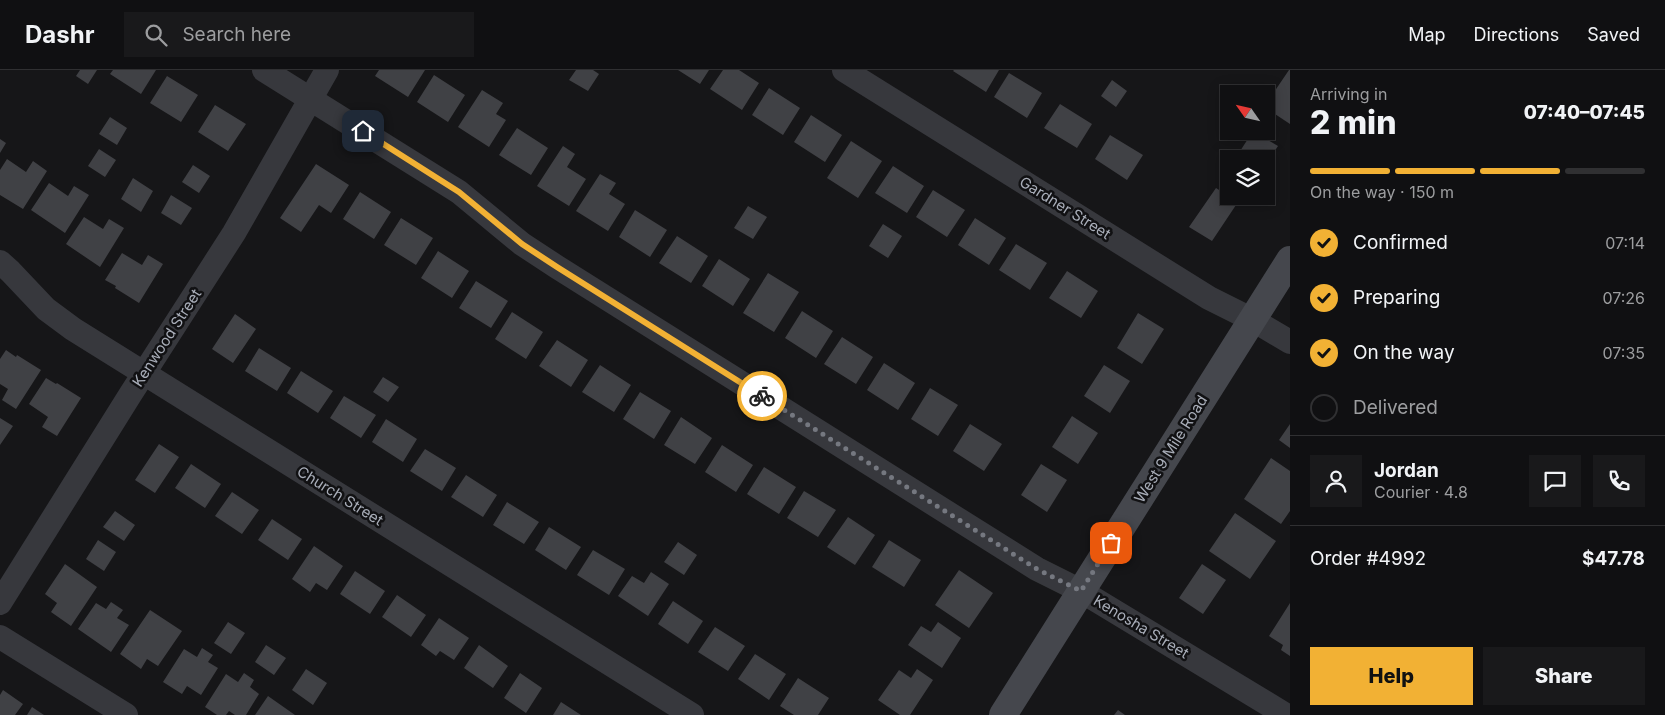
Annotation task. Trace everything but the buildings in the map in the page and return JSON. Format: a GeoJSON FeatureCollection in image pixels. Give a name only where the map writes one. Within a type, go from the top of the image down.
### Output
{"type":"FeatureCollection","features":[{"type":"Feature","properties":{"kind":"main road","name":"West 9 Mile Road"},"geometry":{"type":"LineString","coordinates":[[1003,715],[1290,260]]}},
{"type":"Feature","properties":{"kind":"street","name":"Kenosha Street"},"geometry":{"type":"LineString","coordinates":[[264,70],[459,192],[522,244],[557,267],[1037,569],[1081,591],[1286,715]]}},
{"type":"Feature","properties":{"kind":"street","name":"Kenwood Street"},"geometry":{"type":"LineString","coordinates":[[0,603],[234,233],[327,70]]}},
{"type":"Feature","properties":{"kind":"street","name":"Gardner Street"},"geometry":{"type":"LineString","coordinates":[[844,70],[1209,298],[1290,342]]}},
{"type":"Feature","properties":{"kind":"street","name":"Church Street"},"geometry":{"type":"LineString","coordinates":[[0,262],[46,309],[73,329],[692,715]]}},
{"type":"Feature","properties":{"kind":"street"},"geometry":{"type":"LineString","coordinates":[[0,637],[126,715]]}},
{"type":"Feature","properties":{"kind":"way so far"},"geometry":{"type":"LineString","coordinates":[[762,396],[1037,569],[1081,591],[1111,543]]}},
{"type":"Feature","properties":{"kind":"route"},"geometry":{"type":"LineString","coordinates":[[363,131],[459,192],[522,244],[762,396]]}}]}
